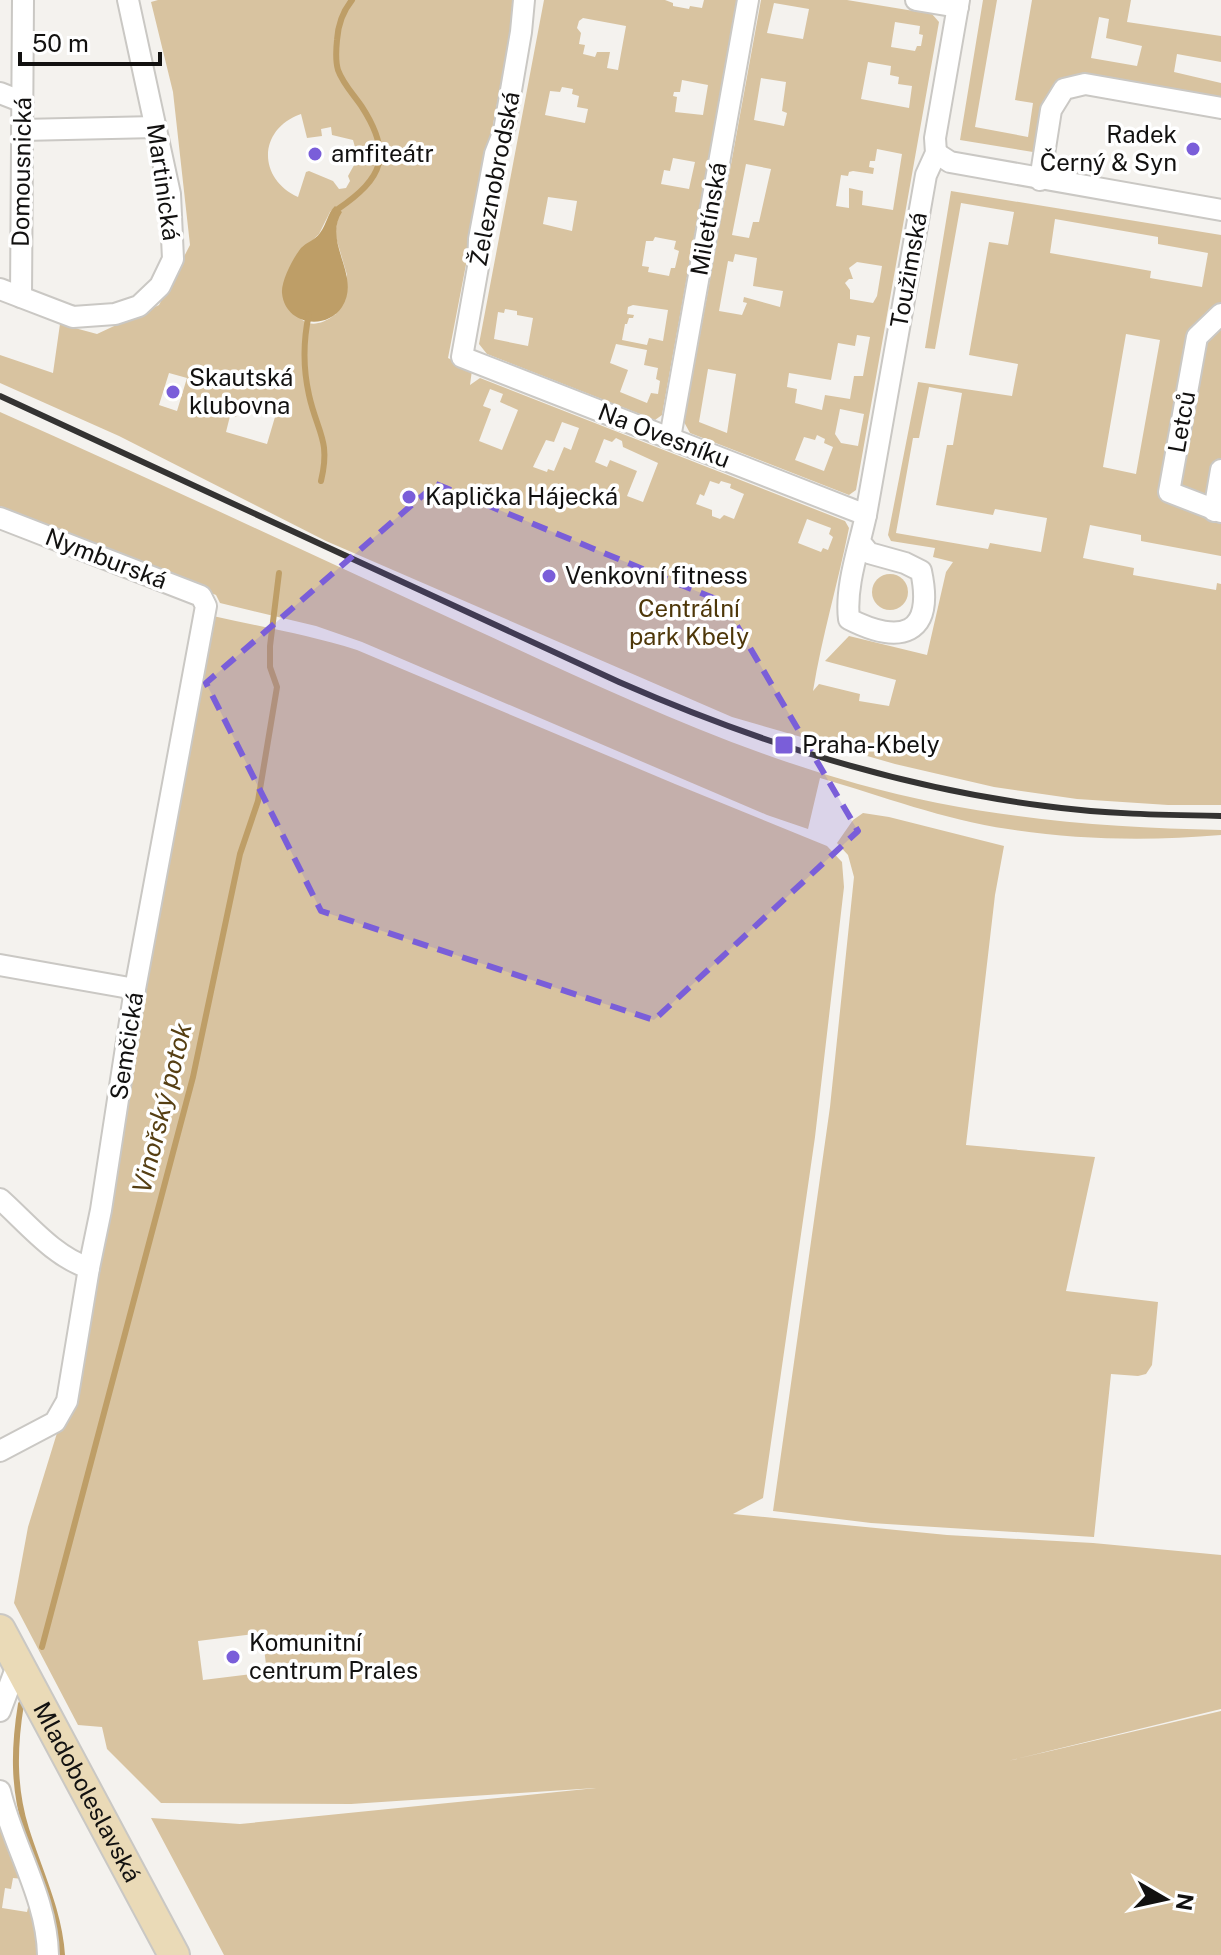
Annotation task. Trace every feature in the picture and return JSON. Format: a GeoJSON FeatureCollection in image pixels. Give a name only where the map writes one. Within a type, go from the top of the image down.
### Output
{"type":"FeatureCollection","features":[{"type":"Feature","properties":{"kind":"main road","name":"Mladoboleslavská"},"geometry":{"type":"LineString","coordinates":[[0,1630],[174,1955]]}},
{"type":"Feature","properties":{"kind":"street","name":"Domousnická"},"geometry":{"type":"LineString","coordinates":[[21,297],[23,0]]}},
{"type":"Feature","properties":{"kind":"street","name":"Martinická"},"geometry":{"type":"LineString","coordinates":[[0,289],[73,317],[115,314],[139,306],[160,286],[173,259],[170,194],[128,0]]}},
{"type":"Feature","properties":{"kind":"street","name":"Železnobrodská"},"geometry":{"type":"LineString","coordinates":[[462,357],[478,267],[479,239],[495,154],[504,131],[524,0]]}},
{"type":"Feature","properties":{"kind":"street","name":"Miletínská"},"geometry":{"type":"LineString","coordinates":[[670,438],[748,0]]}},
{"type":"Feature","properties":{"kind":"street"},"geometry":{"type":"LineString","coordinates":[[916,0],[958,3]]}},
{"type":"Feature","properties":{"kind":"street","name":"Toužimská"},"geometry":{"type":"LineString","coordinates":[[860,542],[869,553],[921,571],[925,603],[915,626],[907,631],[896,635],[874,632],[849,619],[847,605],[860,542],[866,515],[926,175],[936,153],[935,138],[958,3]]}},
{"type":"Feature","properties":{"kind":"street"},"geometry":{"type":"LineString","coordinates":[[1040,180],[1051,110],[1064,89],[1085,84],[1221,108]]}},
{"type":"Feature","properties":{"kind":"street"},"geometry":{"type":"LineString","coordinates":[[0,93],[23,102]]}},
{"type":"Feature","properties":{"kind":"street"},"geometry":{"type":"LineString","coordinates":[[22,130],[156,127]]}},
{"type":"Feature","properties":{"kind":"street"},"geometry":{"type":"LineString","coordinates":[[936,153],[950,162],[1221,210]]}},
{"type":"Feature","properties":{"kind":"street","name":"Letců"},"geometry":{"type":"LineString","coordinates":[[1221,314],[1197,337],[1169,492],[1217,512],[1221,470]]}},
{"type":"Feature","properties":{"kind":"street","name":"Na Ovesníku"},"geometry":{"type":"LineString","coordinates":[[462,357],[866,515]]}},
{"type":"Feature","properties":{"kind":"street","name":"Nymburská"},"geometry":{"type":"LineString","coordinates":[[0,518],[201,596],[206,606]]}},
{"type":"Feature","properties":{"kind":"street","name":"Semčická"},"geometry":{"type":"LineString","coordinates":[[0,1451],[55,1422],[67,1401],[101,1210],[135,989],[206,606]]}},
{"type":"Feature","properties":{"kind":"street"},"geometry":{"type":"LineString","coordinates":[[0,965],[135,989]]}},
{"type":"Feature","properties":{"kind":"street"},"geometry":{"type":"LineString","coordinates":[[0,1199],[72,1263],[89,1268]]}},
{"type":"Feature","properties":{"kind":"street"},"geometry":{"type":"LineString","coordinates":[[0,1711],[18,1663]]}},
{"type":"Feature","properties":{"kind":"street"},"geometry":{"type":"LineString","coordinates":[[0,1791],[19,1851],[37,1894],[48,1937],[48,1955]]}},
{"type":"Feature","properties":{"kind":"highlighted area"},"geometry":{"type":"Polygon","coordinates":[[[436,484],[723,602],[858,831],[654,1020],[321,911],[206,683],[436,484]]]}},
{"type":"Feature","properties":{"kind":"green space","name":"Centrální park Kbely"},"geometry":{"type":"Polygon","coordinates":[[[517,0],[448,358],[472,370],[470,385],[480,378],[845,521],[849,528],[813,691],[819,684],[860,694],[859,701],[889,706],[896,680],[825,661],[849,636],[927,655],[946,572],[953,562],[933,557],[935,548],[891,541],[888,535],[918,382],[1012,396],[1018,364],[969,355],[989,242],[1008,245],[1014,212],[961,203],[935,349],[925,348],[951,191],[1221,235],[1221,556],[1141,541],[1141,535],[1090,525],[1083,558],[1134,568],[1133,575],[1216,590],[1217,583],[1221,584],[1221,805],[1077,799],[994,787],[895,764],[732,717],[326,541],[119,436],[0,383],[0,355],[53,373],[60,324],[97,334],[159,305],[190,245],[173,92],[151,2],[517,0]],[[301,114],[277,131],[270,142],[268,154],[275,178],[285,189],[298,197],[309,171],[333,181],[339,189],[346,188],[350,181],[348,176],[358,158],[353,140],[332,135],[331,127],[321,129],[322,136],[307,138],[301,114]],[[335,207],[319,234],[297,255],[283,286],[287,296],[301,319],[316,324],[325,321],[336,314],[347,275],[335,234],[338,217],[335,207]],[[1055,219],[1050,253],[1151,271],[1150,278],[1202,287],[1208,253],[1158,244],[1158,237],[1055,219]],[[1126,334],[1103,467],[1136,474],[1160,340],[1126,334]],[[169,373],[159,405],[177,411],[187,378],[169,373]],[[929,387],[919,438],[913,438],[896,533],[988,549],[990,543],[1041,552],[1047,518],[995,509],[993,515],[936,505],[947,445],[953,445],[962,393],[929,387]],[[490,389],[483,406],[491,409],[479,441],[502,450],[518,410],[500,402],[503,394],[490,389]],[[240,407],[236,417],[230,416],[226,432],[267,444],[275,417],[240,407]],[[562,422],[554,442],[546,440],[533,467],[554,471],[564,447],[571,450],[579,428],[562,422]],[[616,438],[612,442],[604,439],[595,462],[607,467],[610,460],[637,471],[627,496],[643,502],[658,463],[623,447],[622,441],[616,438]],[[710,481],[704,496],[700,494],[696,504],[712,510],[712,516],[720,519],[724,515],[734,519],[744,494],[730,488],[731,484],[710,481]],[[807,519],[798,543],[821,552],[823,548],[828,550],[833,537],[829,534],[831,528],[807,519]]]}},
{"type":"Feature","properties":{"kind":"green space"},"geometry":{"type":"Polygon","coordinates":[[[544,0],[665,0],[673,6],[689,9],[690,6],[702,8],[704,0],[737,0],[662,415],[655,420],[487,354],[479,344],[544,0]],[[583,18],[577,28],[581,33],[579,44],[585,45],[583,54],[595,57],[597,52],[610,52],[607,68],[618,70],[626,26],[583,18]],[[682,80],[680,92],[674,92],[673,96],[677,97],[675,112],[703,115],[708,85],[682,80]],[[562,87],[560,92],[550,91],[545,115],[585,123],[588,109],[577,107],[579,96],[572,94],[573,89],[562,87]],[[673,158],[670,171],[664,170],[661,184],[689,189],[695,162],[673,158]],[[548,197],[543,224],[572,231],[577,201],[548,197]],[[655,237],[653,241],[646,241],[642,266],[649,267],[648,272],[669,276],[671,268],[675,268],[679,251],[674,249],[676,241],[655,237]],[[633,305],[628,307],[627,314],[634,315],[625,324],[622,340],[647,345],[649,338],[663,341],[668,310],[633,305]],[[505,309],[504,313],[498,312],[494,339],[528,346],[533,318],[517,315],[517,311],[505,309]],[[616,344],[610,363],[628,370],[620,392],[647,403],[651,393],[658,394],[658,368],[644,365],[647,350],[616,344]]]}},
{"type":"Feature","properties":{"kind":"green space"},"geometry":{"type":"Polygon","coordinates":[[[761,0],[847,0],[932,14],[939,22],[856,490],[849,495],[690,433],[684,422],[761,0]],[[774,3],[767,33],[803,39],[809,9],[774,3]],[[895,22],[891,47],[915,51],[917,46],[921,46],[923,35],[919,34],[920,26],[895,22]],[[868,62],[861,99],[909,108],[912,86],[898,84],[899,77],[890,75],[891,66],[868,62]],[[761,78],[754,120],[784,126],[787,113],[782,111],[786,82],[761,78]],[[877,149],[875,161],[870,161],[869,167],[874,168],[873,174],[853,171],[848,176],[841,175],[836,206],[849,208],[849,188],[863,191],[862,205],[893,210],[902,154],[877,149]],[[746,164],[732,235],[749,238],[753,222],[759,222],[771,169],[746,164]],[[735,254],[733,262],[728,261],[719,311],[742,315],[747,303],[743,302],[744,297],[780,307],[783,291],[753,286],[757,258],[735,254]],[[857,262],[849,268],[853,279],[845,283],[850,290],[850,299],[873,303],[882,266],[857,262]],[[857,335],[855,346],[838,343],[831,380],[789,373],[787,387],[797,389],[795,403],[822,410],[825,395],[850,399],[854,376],[863,376],[870,337],[857,335]],[[708,369],[699,422],[727,433],[736,374],[708,369]],[[840,409],[835,434],[841,443],[858,446],[864,414],[840,409]],[[817,435],[815,440],[804,437],[795,460],[824,471],[833,447],[817,435]]]}},
{"type":"Feature","properties":{"kind":"green space"},"geometry":{"type":"Polygon","coordinates":[[[983,0],[997,0],[975,127],[1028,137],[1033,103],[1015,100],[1032,0],[1131,0],[1127,22],[1221,36],[1221,62],[1177,54],[1174,72],[1221,83],[1221,98],[1064,81],[1039,153],[960,140],[983,0]],[[1099,17],[1091,58],[1137,66],[1142,46],[1106,38],[1109,19],[1099,17]]]}},
{"type":"Feature","properties":{"kind":"green space"},"geometry":{"type":"Polygon","coordinates":[[[0,412],[617,694],[712,734],[809,769],[903,795],[993,813],[1129,827],[1221,830],[1221,835],[1114,838],[1008,829],[937,814],[820,778],[808,829],[767,815],[362,642],[316,626],[220,603],[216,595],[0,506],[0,412]]]}},
{"type":"Feature","properties":{"kind":"green space"},"geometry":{"type":"Polygon","coordinates":[[[890,574],[903,579],[908,592],[903,605],[890,610],[877,605],[872,592],[877,579],[890,574]]]}},
{"type":"Feature","properties":{"kind":"green space"},"geometry":{"type":"Polygon","coordinates":[[[213,616],[357,650],[827,846],[842,862],[844,887],[815,1137],[763,1498],[733,1514],[947,1535],[1093,1543],[1221,1555],[1221,1709],[1008,1761],[1221,1711],[1221,1955],[224,1955],[151,1818],[240,1824],[596,1788],[351,1804],[161,1803],[107,1749],[102,1727],[78,1725],[14,1603],[28,1527],[57,1433],[71,1415],[141,1005],[213,616]],[[262,1633],[198,1641],[203,1680],[267,1672],[262,1633]]]}},
{"type":"Feature","properties":{"kind":"green space"},"geometry":{"type":"Polygon","coordinates":[[[863,813],[1004,846],[995,895],[966,1145],[1095,1157],[1066,1291],[1158,1302],[1152,1365],[1146,1374],[1138,1376],[1111,1374],[1094,1537],[871,1523],[773,1511],[830,1107],[854,877],[848,855],[837,843],[853,820],[863,813]]]}},
{"type":"Feature","properties":{"kind":"green space"},"geometry":{"type":"Polygon","coordinates":[[[0,1829],[6,1830],[27,1885],[23,1885],[23,1879],[13,1878],[11,1889],[5,1888],[2,1908],[27,1912],[31,1897],[43,1955],[0,1955],[0,1829]]]}},
{"type":"Feature","properties":{"kind":"shaded area"},"geometry":{"type":"Polygon","coordinates":[[[335,206],[342,212],[336,235],[346,271],[347,295],[335,315],[317,322],[307,321],[290,312],[285,304],[283,282],[298,252],[320,233],[335,206]]]}},
{"type":"Feature","properties":{"kind":"waterway","name":"Vinořský potok"},"geometry":{"type":"LineString","coordinates":[[336,215],[338,209],[374,176],[380,152],[372,124],[337,66],[338,29],[352,0]]}},
{"type":"Feature","properties":{"kind":"waterway","name":"Vinořský potok"},"geometry":{"type":"LineString","coordinates":[[309,314],[305,365],[312,408],[324,446],[321,481]]}},
{"type":"Feature","properties":{"kind":"waterway","name":"Vinořský potok"},"geometry":{"type":"LineString","coordinates":[[42,1647],[193,1077],[240,854],[258,801],[277,687],[270,667],[270,646],[279,573]]}},
{"type":"Feature","properties":{"kind":"waterway","name":"Vinořský potok"},"geometry":{"type":"LineString","coordinates":[[21,1704],[16,1751],[19,1798],[26,1829],[53,1906],[62,1955]]}},
{"type":"Feature","properties":{"kind":"railway"},"geometry":{"type":"LineString","coordinates":[[0,396],[619,682],[775,743],[881,774],[990,798],[1089,811],[1221,816]]}},
{"type":"Feature","properties":{"kind":"place","name":"Radek Černý & Syn"},"geometry":{"type":"Point","coordinates":[1193,149]}},
{"type":"Feature","properties":{"kind":"place","name":"amfiteátr"},"geometry":{"type":"Point","coordinates":[315,154]}},
{"type":"Feature","properties":{"kind":"place","name":"Skautská klubovna"},"geometry":{"type":"Point","coordinates":[173,392]}},
{"type":"Feature","properties":{"kind":"place","name":"Kaplička Hájecká"},"geometry":{"type":"Point","coordinates":[409,497]}},
{"type":"Feature","properties":{"kind":"place","name":"Venkovní fitness"},"geometry":{"type":"Point","coordinates":[549,576]}},
{"type":"Feature","properties":{"kind":"place","name":"Praha-Kbely"},"geometry":{"type":"Point","coordinates":[784,745]}},
{"type":"Feature","properties":{"kind":"place","name":"Komunitní centrum Prales"},"geometry":{"type":"Point","coordinates":[233,1657]}}]}
